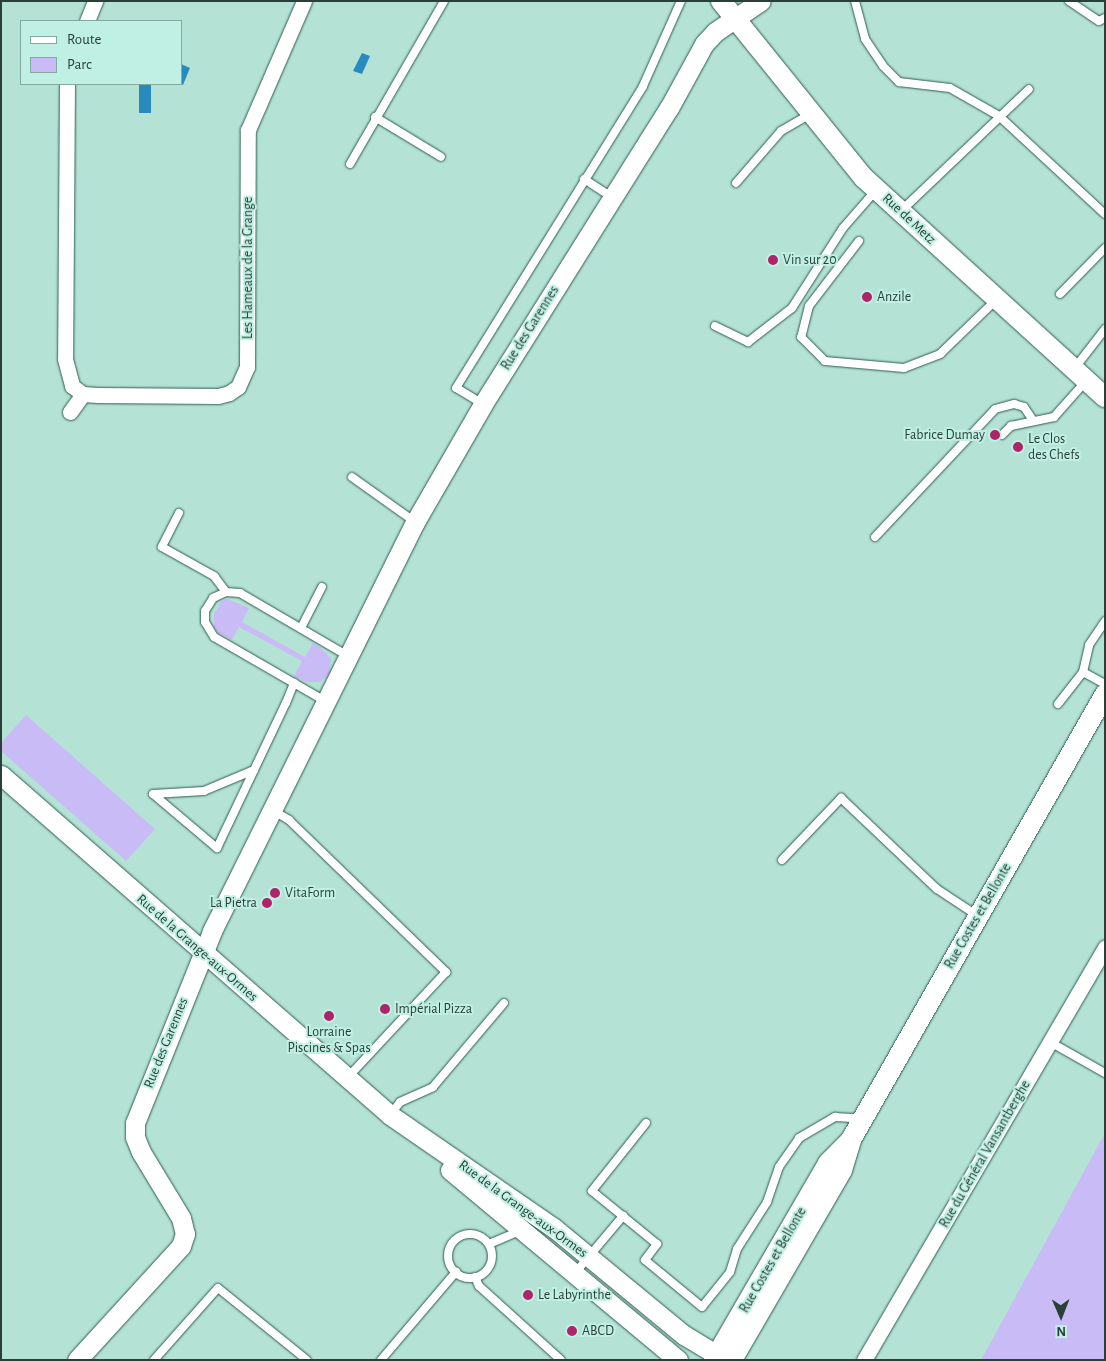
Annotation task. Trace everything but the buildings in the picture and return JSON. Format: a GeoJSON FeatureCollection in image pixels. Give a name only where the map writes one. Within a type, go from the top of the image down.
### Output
{"type":"FeatureCollection","features":[{"type":"Feature","properties":{"kind":"main road","name":"Rue de Metz"},"geometry":{"type":"LineString","coordinates":[[721,1],[738,7],[812,113],[877,190],[1105,398]]}},
{"type":"Feature","properties":{"kind":"main road","name":"Rue Costes et Bellonte"},"geometry":{"type":"LineString","coordinates":[[721,1359],[828,1163],[856,1131],[1105,694]]}},
{"type":"Feature","properties":{"kind":"street"},"geometry":{"type":"LineString","coordinates":[[87,20],[95,1]]}},
{"type":"Feature","properties":{"kind":"street","name":"Les Hameaux de la Grange"},"geometry":{"type":"LineString","coordinates":[[83,394],[218,396],[238,387],[244,377],[247,367],[248,130],[304,1]]}},
{"type":"Feature","properties":{"kind":"street","name":"Rue des Garennes"},"geometry":{"type":"LineString","coordinates":[[77,1360],[181,1246],[185,1234],[181,1218],[141,1152],[135,1130],[203,953],[325,701],[415,522],[483,404],[669,108],[704,44],[738,7],[761,1]]}},
{"type":"Feature","properties":{"kind":"street"},"geometry":{"type":"LineString","coordinates":[[67,85],[65,359],[72,386],[83,394],[70,412]]}},
{"type":"Feature","properties":{"kind":"street","name":"Rue de la Grange-aux-Ormes"},"geometry":{"type":"LineString","coordinates":[[1,775],[346,1079],[678,1360]]}},
{"type":"Feature","properties":{"kind":"street","name":"Rue du Général Vansantberghe"},"geometry":{"type":"LineString","coordinates":[[864,1360],[1105,947]]}},
{"type":"Feature","properties":{"kind":"street","name":"Rue de la Grange-aux-Ormes"},"geometry":{"type":"LineString","coordinates":[[392,1117],[535,1215],[589,1256],[684,1335],[721,1359]]}},
{"type":"Feature","properties":{"kind":"lane"},"geometry":{"type":"LineString","coordinates":[[350,164],[375,117],[444,1]]}},
{"type":"Feature","properties":{"kind":"lane"},"geometry":{"type":"LineString","coordinates":[[483,404],[456,388],[643,86],[682,1]]}},
{"type":"Feature","properties":{"kind":"lane"},"geometry":{"type":"LineString","coordinates":[[855,1],[866,39],[883,66],[899,82],[950,88],[999,116],[1105,214]]}},
{"type":"Feature","properties":{"kind":"lane"},"geometry":{"type":"LineString","coordinates":[[1069,1],[1099,21],[1105,18]]}},
{"type":"Feature","properties":{"kind":"lane"},"geometry":{"type":"LineString","coordinates":[[901,212],[912,197],[1029,89]]}},
{"type":"Feature","properties":{"kind":"lane"},"geometry":{"type":"LineString","coordinates":[[736,183],[781,131],[812,113]]}},
{"type":"Feature","properties":{"kind":"lane"},"geometry":{"type":"LineString","coordinates":[[375,117],[441,157]]}},
{"type":"Feature","properties":{"kind":"lane"},"geometry":{"type":"LineString","coordinates":[[584,179],[612,197]]}},
{"type":"Feature","properties":{"kind":"lane"},"geometry":{"type":"LineString","coordinates":[[715,326],[748,342],[792,308],[842,228],[877,190]]}},
{"type":"Feature","properties":{"kind":"lane"},"geometry":{"type":"LineString","coordinates":[[859,241],[809,306],[800,337],[825,361],[904,368],[940,354],[996,300]]}},
{"type":"Feature","properties":{"kind":"lane"},"geometry":{"type":"LineString","coordinates":[[1060,294],[1105,248]]}},
{"type":"Feature","properties":{"kind":"lane"},"geometry":{"type":"LineString","coordinates":[[1002,435],[1010,426],[1032,419],[1054,416],[1105,329]]}},
{"type":"Feature","properties":{"kind":"lane"},"geometry":{"type":"LineString","coordinates":[[875,537],[994,409],[1014,404],[1024,407],[1032,419]]}},
{"type":"Feature","properties":{"kind":"lane"},"geometry":{"type":"LineString","coordinates":[[352,477],[415,522]]}},
{"type":"Feature","properties":{"kind":"lane"},"geometry":{"type":"LineString","coordinates":[[179,513],[162,547],[214,576],[226,592]]}},
{"type":"Feature","properties":{"kind":"lane"},"geometry":{"type":"LineString","coordinates":[[301,628],[322,587]]}},
{"type":"Feature","properties":{"kind":"lane"},"geometry":{"type":"LineString","coordinates":[[325,701],[214,638],[205,622],[205,611],[213,598],[226,592],[240,593],[348,656]]}},
{"type":"Feature","properties":{"kind":"lane"},"geometry":{"type":"LineString","coordinates":[[1058,704],[1083,672],[1089,645],[1105,621]]}},
{"type":"Feature","properties":{"kind":"lane"},"geometry":{"type":"LineString","coordinates":[[1083,672],[1105,684]]}},
{"type":"Feature","properties":{"kind":"lane"},"geometry":{"type":"LineString","coordinates":[[254,770],[204,791],[153,794],[217,848],[254,770],[294,683]]}},
{"type":"Feature","properties":{"kind":"lane"},"geometry":{"type":"LineString","coordinates":[[782,860],[841,798],[938,890],[978,916]]}},
{"type":"Feature","properties":{"kind":"lane"},"geometry":{"type":"LineString","coordinates":[[272,810],[289,820],[446,972],[346,1079]]}},
{"type":"Feature","properties":{"kind":"lane"},"geometry":{"type":"LineString","coordinates":[[392,1117],[400,1102],[433,1087],[504,1003]]}},
{"type":"Feature","properties":{"kind":"lane"},"geometry":{"type":"LineString","coordinates":[[1050,1042],[1105,1073]]}},
{"type":"Feature","properties":{"kind":"lane"},"geometry":{"type":"LineString","coordinates":[[646,1124],[592,1192],[657,1244],[645,1260],[702,1307],[735,1263],[737,1249],[767,1202],[779,1167],[800,1138],[835,1118],[852,1118],[856,1131]]}},
{"type":"Feature","properties":{"kind":"lane"},"geometry":{"type":"LineString","coordinates":[[489,1244],[512,1232],[523,1230],[535,1215]]}},
{"type":"Feature","properties":{"kind":"lane"},"geometry":{"type":"LineString","coordinates":[[575,1273],[623,1216]]}},
{"type":"Feature","properties":{"kind":"lane"},"geometry":{"type":"LineString","coordinates":[[475,1277],[490,1264],[489,1244],[478,1235],[470,1234],[456,1239],[449,1259],[456,1272],[475,1277],[493,1299],[561,1360]]}},
{"type":"Feature","properties":{"kind":"lane"},"geometry":{"type":"LineString","coordinates":[[381,1360],[456,1272]]}},
{"type":"Feature","properties":{"kind":"lane"},"geometry":{"type":"LineString","coordinates":[[154,1360],[218,1288],[307,1360]]}},
{"type":"Feature","properties":{"kind":"lane"},"geometry":{"type":"LineString","coordinates":[[293,1360],[298,1353]]}},
{"type":"Feature","properties":{"kind":"green space"},"geometry":{"type":"Polygon","coordinates":[[[227,599],[249,608],[242,622],[305,657],[313,643],[324,651],[331,659],[329,675],[320,682],[307,682],[294,676],[302,661],[239,627],[232,640],[219,633],[214,628],[214,614],[221,602],[227,599]]]}},
{"type":"Feature","properties":{"kind":"green space"},"geometry":{"type":"Polygon","coordinates":[[[26,715],[155,829],[126,861],[1,751],[1,743],[26,715]]]}},
{"type":"Feature","properties":{"kind":"green space"},"geometry":{"type":"Polygon","coordinates":[[[1105,1133],[1105,1360],[981,1360],[1105,1133]]]}},
{"type":"Feature","properties":{"kind":"water"},"geometry":{"type":"Polygon","coordinates":[[[362,53],[370,56],[362,74],[353,71],[362,53]]]}},
{"type":"Feature","properties":{"kind":"water"},"geometry":{"type":"Polygon","coordinates":[[[182,64],[190,68],[182,84],[182,64]]]}},
{"type":"Feature","properties":{"kind":"water"},"geometry":{"type":"Polygon","coordinates":[[[139,85],[151,85],[151,113],[139,113],[139,85]]]}},
{"type":"Feature","properties":{"kind":"place","name":"Vin sur 20"},"geometry":{"type":"Point","coordinates":[773,260]}},
{"type":"Feature","properties":{"kind":"place","name":"Anzile"},"geometry":{"type":"Point","coordinates":[867,297]}},
{"type":"Feature","properties":{"kind":"place","name":"Fabrice Dumay"},"geometry":{"type":"Point","coordinates":[995,435]}},
{"type":"Feature","properties":{"kind":"place","name":"Le Clos des Chefs"},"geometry":{"type":"Point","coordinates":[1018,447]}},
{"type":"Feature","properties":{"kind":"place","name":"VitaForm"},"geometry":{"type":"Point","coordinates":[275,893]}},
{"type":"Feature","properties":{"kind":"place","name":"La Pietra"},"geometry":{"type":"Point","coordinates":[267,903]}},
{"type":"Feature","properties":{"kind":"place","name":"Impérial Pizza"},"geometry":{"type":"Point","coordinates":[385,1009]}},
{"type":"Feature","properties":{"kind":"place","name":"Lorraine Piscines & Spas"},"geometry":{"type":"Point","coordinates":[329,1016]}},
{"type":"Feature","properties":{"kind":"place","name":"Le Labyrinthe"},"geometry":{"type":"Point","coordinates":[528,1295]}},
{"type":"Feature","properties":{"kind":"place","name":"ABCD"},"geometry":{"type":"Point","coordinates":[572,1331]}}]}
